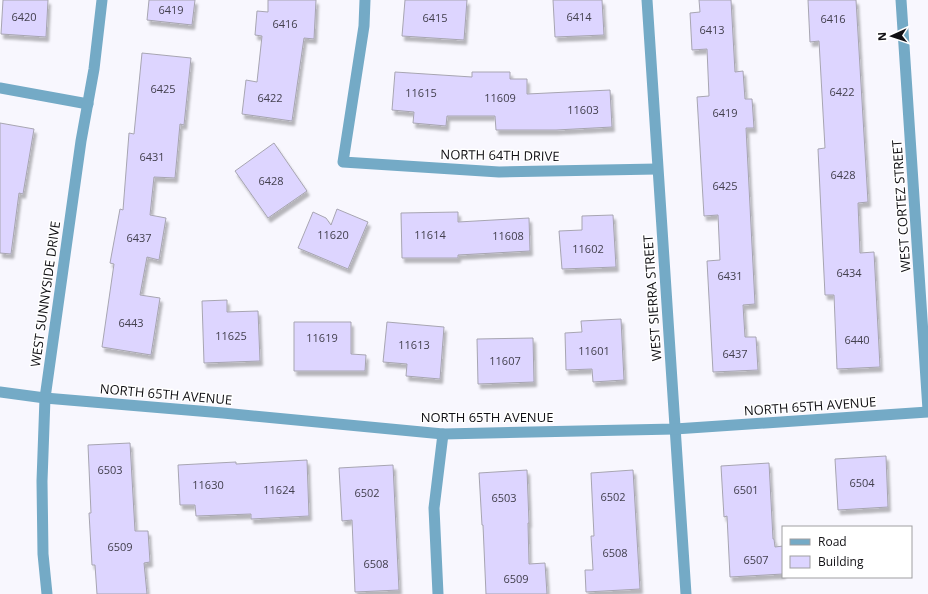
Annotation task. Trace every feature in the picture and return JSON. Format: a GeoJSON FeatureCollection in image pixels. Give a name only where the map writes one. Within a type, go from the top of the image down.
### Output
{"type":"FeatureCollection","features":[{"type":"Feature","properties":{"kind":"street","name":"WEST SUNNYSIDE DRIVE"},"geometry":{"type":"LineString","coordinates":[[47,594],[43,554],[42,482],[45,398],[102,0]]}},
{"type":"Feature","properties":{"kind":"street","name":"NORTH 64TH DRIVE"},"geometry":{"type":"LineString","coordinates":[[365,0],[364,26],[343,162],[499,172],[657,169]]}},
{"type":"Feature","properties":{"kind":"street","name":"WEST SIERRA STREET"},"geometry":{"type":"LineString","coordinates":[[647,0],[686,594]]}},
{"type":"Feature","properties":{"kind":"street","name":"WEST CORTEZ STREET"},"geometry":{"type":"LineString","coordinates":[[901,0],[928,411]]}},
{"type":"Feature","properties":{"kind":"street"},"geometry":{"type":"LineString","coordinates":[[0,88],[88,104]]}},
{"type":"Feature","properties":{"kind":"street","name":"NORTH 65TH AVENUE"},"geometry":{"type":"LineString","coordinates":[[0,392],[45,398],[443,434],[675,429],[928,411]]}},
{"type":"Feature","properties":{"kind":"street"},"geometry":{"type":"LineString","coordinates":[[438,594],[434,508],[443,434]]}},
{"type":"Feature","properties":{"kind":"building"},"geometry":{"type":"Polygon","coordinates":[[[3,0],[48,0],[46,37],[1,34],[3,0]]]}},
{"type":"Feature","properties":{"kind":"building"},"geometry":{"type":"Polygon","coordinates":[[[149,0],[195,0],[192,25],[147,20],[149,0]]]}},
{"type":"Feature","properties":{"kind":"building"},"geometry":{"type":"Polygon","coordinates":[[[268,0],[316,0],[314,39],[304,38],[292,121],[242,114],[246,80],[257,82],[262,36],[255,35],[257,11],[268,12],[268,0]]]}},
{"type":"Feature","properties":{"kind":"building"},"geometry":{"type":"Polygon","coordinates":[[[405,0],[467,0],[464,40],[402,36],[405,0]]]}},
{"type":"Feature","properties":{"kind":"building"},"geometry":{"type":"Polygon","coordinates":[[[553,0],[602,0],[604,35],[555,37],[553,0]]]}},
{"type":"Feature","properties":{"kind":"building"},"geometry":{"type":"Polygon","coordinates":[[[699,0],[731,0],[735,72],[743,71],[745,99],[752,99],[754,128],[746,128],[755,304],[743,305],[745,337],[756,337],[758,370],[713,372],[707,261],[720,260],[718,215],[704,216],[697,97],[709,96],[707,49],[692,50],[690,13],[700,12],[699,0]]]}},
{"type":"Feature","properties":{"kind":"building"},"geometry":{"type":"Polygon","coordinates":[[[808,0],[856,0],[868,202],[858,203],[860,253],[874,252],[880,367],[837,369],[834,295],[825,295],[818,149],[825,148],[819,41],[810,42],[808,0]]]}},
{"type":"Feature","properties":{"kind":"building"},"geometry":{"type":"Polygon","coordinates":[[[142,53],[191,58],[184,125],[180,124],[175,178],[154,177],[150,215],[166,218],[159,260],[147,257],[140,295],[160,298],[151,355],[102,347],[114,264],[110,263],[120,209],[123,210],[129,133],[134,134],[142,53]]]}},
{"type":"Feature","properties":{"kind":"building"},"geometry":{"type":"Polygon","coordinates":[[[395,72],[472,77],[472,72],[510,72],[510,79],[527,79],[527,94],[610,90],[612,127],[556,130],[496,130],[495,116],[447,116],[446,126],[413,123],[414,112],[392,110],[395,72]]]}},
{"type":"Feature","properties":{"kind":"building"},"geometry":{"type":"Polygon","coordinates":[[[0,123],[34,129],[23,194],[19,193],[11,254],[0,253],[0,123]]]}},
{"type":"Feature","properties":{"kind":"building"},"geometry":{"type":"Polygon","coordinates":[[[274,143],[307,191],[268,218],[235,171],[274,143]]]}},
{"type":"Feature","properties":{"kind":"building"},"geometry":{"type":"Polygon","coordinates":[[[337,209],[368,222],[348,269],[298,248],[313,212],[326,218],[331,225],[337,209]]]}},
{"type":"Feature","properties":{"kind":"building"},"geometry":{"type":"Polygon","coordinates":[[[458,212],[458,222],[529,218],[530,251],[458,255],[458,258],[402,258],[401,213],[458,212]]]}},
{"type":"Feature","properties":{"kind":"building"},"geometry":{"type":"Polygon","coordinates":[[[613,215],[616,267],[562,269],[559,231],[582,230],[582,216],[613,215]]]}},
{"type":"Feature","properties":{"kind":"building"},"geometry":{"type":"Polygon","coordinates":[[[227,300],[227,312],[258,311],[260,361],[204,363],[202,301],[227,300]]]}},
{"type":"Feature","properties":{"kind":"building"},"geometry":{"type":"Polygon","coordinates":[[[621,319],[624,380],[593,382],[592,369],[566,370],[565,333],[582,332],[581,321],[621,319]]]}},
{"type":"Feature","properties":{"kind":"building"},"geometry":{"type":"Polygon","coordinates":[[[294,322],[351,322],[351,354],[366,355],[365,371],[294,371],[294,322]]]}},
{"type":"Feature","properties":{"kind":"building"},"geometry":{"type":"Polygon","coordinates":[[[387,322],[444,327],[440,379],[406,376],[407,364],[383,362],[387,322]]]}},
{"type":"Feature","properties":{"kind":"building"},"geometry":{"type":"Polygon","coordinates":[[[533,338],[534,382],[478,384],[477,339],[533,338]]]}},
{"type":"Feature","properties":{"kind":"building"},"geometry":{"type":"Polygon","coordinates":[[[130,443],[135,531],[148,531],[150,562],[144,563],[147,594],[97,594],[95,565],[92,565],[89,513],[91,513],[88,445],[130,443]]]}},
{"type":"Feature","properties":{"kind":"building"},"geometry":{"type":"Polygon","coordinates":[[[886,456],[888,507],[838,510],[835,459],[886,456]]]}},
{"type":"Feature","properties":{"kind":"building"},"geometry":{"type":"Polygon","coordinates":[[[307,460],[309,516],[251,519],[251,514],[196,516],[195,505],[180,505],[178,465],[236,462],[236,464],[307,460]]]}},
{"type":"Feature","properties":{"kind":"building"},"geometry":{"type":"Polygon","coordinates":[[[769,463],[773,539],[775,547],[782,546],[782,574],[730,577],[727,516],[724,517],[721,466],[769,463]]]}},
{"type":"Feature","properties":{"kind":"building"},"geometry":{"type":"Polygon","coordinates":[[[393,465],[399,590],[355,592],[352,520],[342,521],[339,468],[393,465]]]}},
{"type":"Feature","properties":{"kind":"building"},"geometry":{"type":"Polygon","coordinates":[[[527,470],[529,564],[545,563],[547,594],[486,594],[479,473],[527,470]]]}},
{"type":"Feature","properties":{"kind":"building"},"geometry":{"type":"Polygon","coordinates":[[[633,470],[640,589],[586,592],[585,570],[593,570],[591,536],[594,536],[591,473],[633,470]]]}}]}
